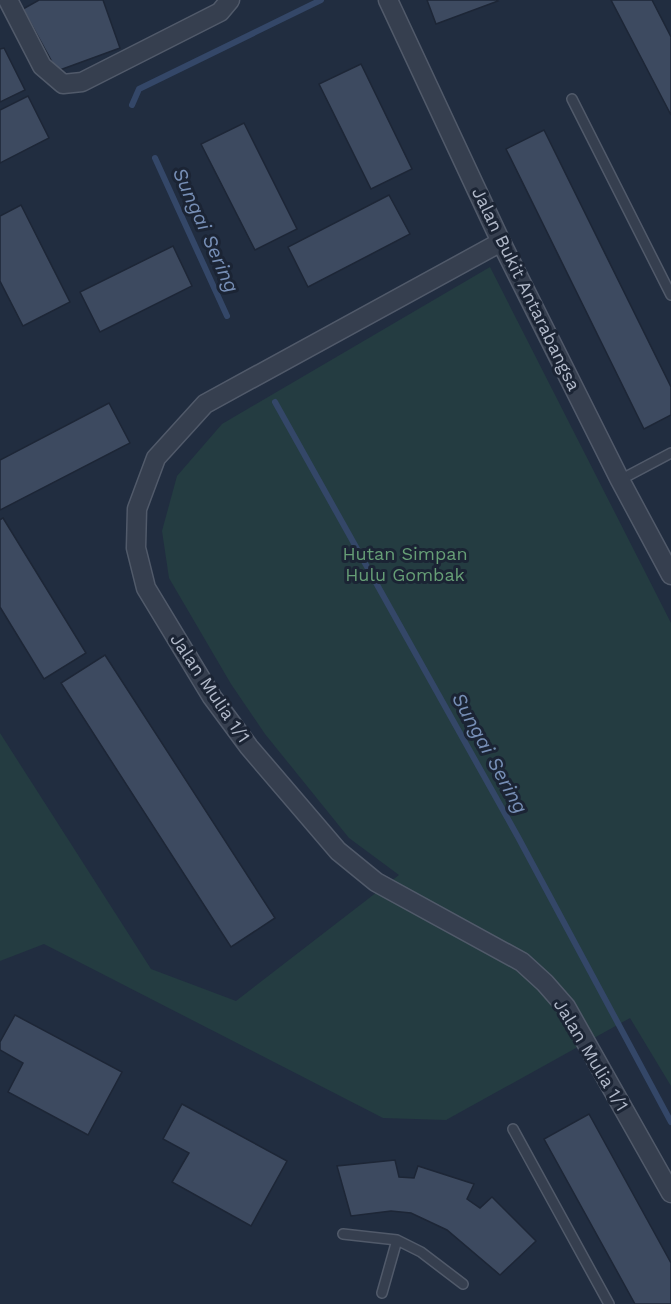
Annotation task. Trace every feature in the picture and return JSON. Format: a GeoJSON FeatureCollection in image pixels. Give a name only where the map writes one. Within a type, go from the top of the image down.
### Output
{"type":"FeatureCollection","features":[{"type":"Feature","properties":{"kind":"street"},"geometry":{"type":"LineString","coordinates":[[8,0],[42,66],[63,84],[82,82],[220,12],[230,0]]}},
{"type":"Feature","properties":{"kind":"street","name":"Jalan Bukit Antarabangsa"},"geometry":{"type":"LineString","coordinates":[[388,0],[501,242],[620,480],[671,575]]}},
{"type":"Feature","properties":{"kind":"street","name":"Jalan Mulia 1/1"},"geometry":{"type":"LineString","coordinates":[[501,242],[205,404],[156,458],[137,509],[136,548],[146,588],[212,697],[249,747],[338,851],[376,882],[495,946],[522,963],[545,983],[566,1007],[671,1193]]}},
{"type":"Feature","properties":{"kind":"lane"},"geometry":{"type":"LineString","coordinates":[[572,99],[671,295]]}},
{"type":"Feature","properties":{"kind":"lane"},"geometry":{"type":"LineString","coordinates":[[620,480],[671,453]]}},
{"type":"Feature","properties":{"kind":"lane"},"geometry":{"type":"LineString","coordinates":[[513,1128],[609,1304]]}},
{"type":"Feature","properties":{"kind":"lane"},"geometry":{"type":"LineString","coordinates":[[343,1234],[397,1240],[421,1252],[463,1284]]}},
{"type":"Feature","properties":{"kind":"lane"},"geometry":{"type":"LineString","coordinates":[[382,1293],[397,1240]]}},
{"type":"Feature","properties":{"kind":"green space","name":"Hutan Simpan Hulu Gombak"},"geometry":{"type":"Polygon","coordinates":[[[490,267],[671,623],[671,1086],[630,1018],[446,1120],[383,1118],[44,944],[0,961],[0,733],[151,969],[236,1001],[399,875],[349,838],[265,734],[231,684],[169,578],[162,531],[177,476],[222,424],[490,267]]]}},
{"type":"Feature","properties":{"kind":"building"},"geometry":{"type":"Polygon","coordinates":[[[39,0],[103,0],[120,48],[57,71],[23,9],[39,0]]]}},
{"type":"Feature","properties":{"kind":"building"},"geometry":{"type":"Polygon","coordinates":[[[427,0],[497,0],[498,1],[436,24],[427,0]]]}},
{"type":"Feature","properties":{"kind":"building"},"geometry":{"type":"Polygon","coordinates":[[[611,0],[652,0],[671,37],[671,115],[611,0]]]}},
{"type":"Feature","properties":{"kind":"building"},"geometry":{"type":"Polygon","coordinates":[[[4,48],[25,90],[0,102],[0,49],[4,48]]]}},
{"type":"Feature","properties":{"kind":"building"},"geometry":{"type":"Polygon","coordinates":[[[361,64],[412,169],[371,189],[319,84],[361,64]]]}},
{"type":"Feature","properties":{"kind":"building"},"geometry":{"type":"Polygon","coordinates":[[[28,96],[49,138],[0,163],[0,110],[28,96]]]}},
{"type":"Feature","properties":{"kind":"building"},"geometry":{"type":"Polygon","coordinates":[[[244,123],[297,229],[255,250],[201,144],[244,123]]]}},
{"type":"Feature","properties":{"kind":"building"},"geometry":{"type":"Polygon","coordinates":[[[544,130],[671,387],[671,415],[644,429],[506,149],[544,130]]]}},
{"type":"Feature","properties":{"kind":"building"},"geometry":{"type":"Polygon","coordinates":[[[389,195],[410,234],[308,287],[288,247],[389,195]]]}},
{"type":"Feature","properties":{"kind":"building"},"geometry":{"type":"Polygon","coordinates":[[[21,205],[70,302],[23,326],[0,281],[0,216],[21,205]]]}},
{"type":"Feature","properties":{"kind":"building"},"geometry":{"type":"Polygon","coordinates":[[[173,246],[192,286],[100,332],[80,292],[173,246]]]}},
{"type":"Feature","properties":{"kind":"building"},"geometry":{"type":"Polygon","coordinates":[[[109,403],[130,443],[0,510],[0,460],[109,403]]]}},
{"type":"Feature","properties":{"kind":"building"},"geometry":{"type":"Polygon","coordinates":[[[3,518],[86,653],[44,679],[0,607],[0,520],[3,518]]]}},
{"type":"Feature","properties":{"kind":"building"},"geometry":{"type":"Polygon","coordinates":[[[105,655],[275,918],[231,947],[61,683],[105,655]]]}},
{"type":"Feature","properties":{"kind":"building"},"geometry":{"type":"Polygon","coordinates":[[[15,1015],[122,1072],[88,1135],[8,1092],[23,1063],[0,1050],[0,1042],[15,1015]]]}},
{"type":"Feature","properties":{"kind":"building"},"geometry":{"type":"Polygon","coordinates":[[[182,1104],[287,1161],[251,1226],[172,1182],[189,1153],[163,1139],[182,1104]]]}},
{"type":"Feature","properties":{"kind":"building"},"geometry":{"type":"Polygon","coordinates":[[[589,1114],[671,1263],[671,1304],[635,1304],[544,1139],[589,1114]]]}},
{"type":"Feature","properties":{"kind":"building"},"geometry":{"type":"Polygon","coordinates":[[[395,1160],[399,1177],[414,1178],[418,1166],[474,1184],[467,1199],[480,1208],[492,1197],[536,1241],[500,1275],[447,1230],[411,1213],[391,1211],[351,1216],[337,1166],[395,1160]]]}},
{"type":"Feature","properties":{"kind":"waterway","name":"Sungai Sering"},"geometry":{"type":"LineString","coordinates":[[132,105],[139,89],[321,0]]}},
{"type":"Feature","properties":{"kind":"waterway","name":"Sungai Sering"},"geometry":{"type":"LineString","coordinates":[[155,158],[227,316]]}},
{"type":"Feature","properties":{"kind":"waterway","name":"Sungai Sering"},"geometry":{"type":"LineString","coordinates":[[275,402],[518,837],[671,1122]]}}]}
